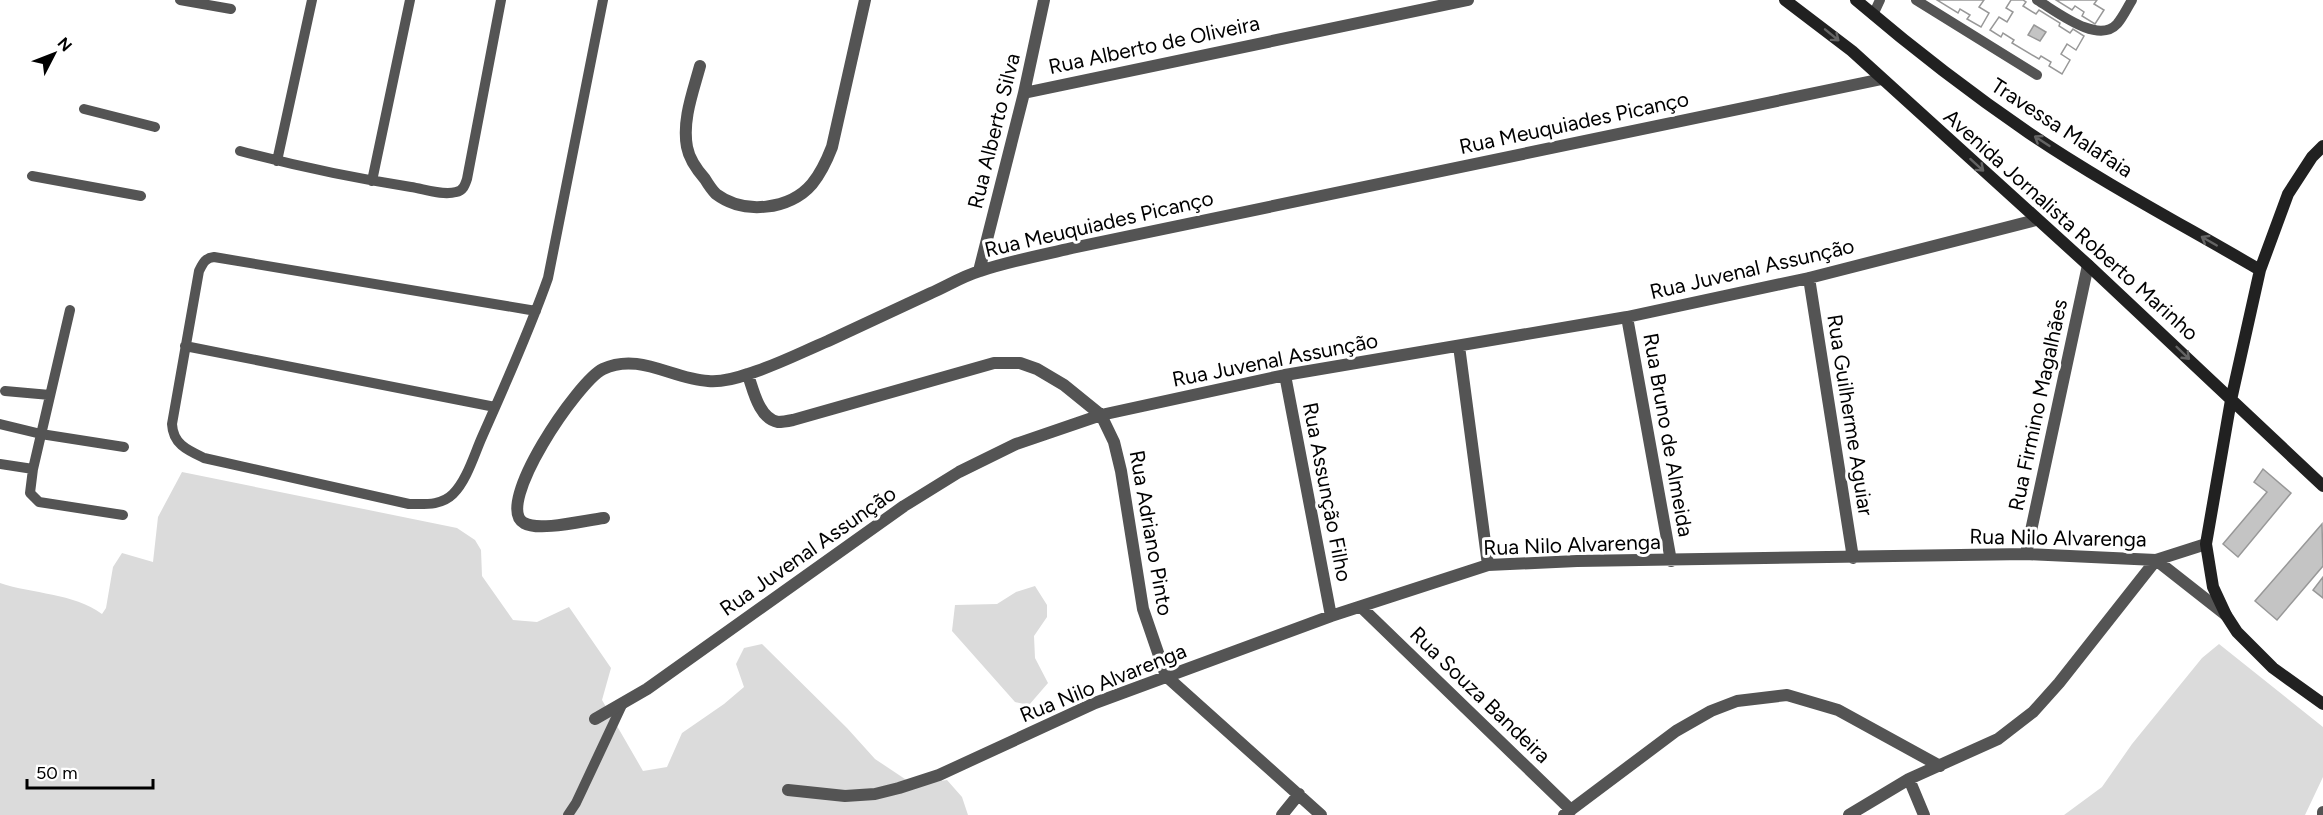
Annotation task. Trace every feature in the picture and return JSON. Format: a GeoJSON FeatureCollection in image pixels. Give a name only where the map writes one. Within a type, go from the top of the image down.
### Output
{"type":"FeatureCollection","features":[{"type":"Feature","properties":{"kind":"main road","name":"Avenida Jornalista Roberto Marinho"},"geometry":{"type":"LineString","coordinates":[[1785,0],[1830,33],[2088,265],[2323,486]]}},
{"type":"Feature","properties":{"kind":"main road","name":"Travessa Malafaia"},"geometry":{"type":"LineString","coordinates":[[1856,0],[1971,93],[2030,134],[2260,270]]}},
{"type":"Feature","properties":{"kind":"main road"},"geometry":{"type":"LineString","coordinates":[[2323,146],[2312,157],[2288,194],[2260,270],[2230,400],[2206,544],[2213,586],[2226,615],[2251,647],[2273,668],[2323,704]]}},
{"type":"Feature","properties":{"kind":"street"},"geometry":{"type":"LineString","coordinates":[[700,66],[687,117],[687,149],[699,172],[716,194],[742,206],[778,206],[795,198],[812,184],[825,164],[832,147],[865,0]]}},
{"type":"Feature","properties":{"kind":"street","name":"Rua Alberto Silva"},"geometry":{"type":"LineString","coordinates":[[980,271],[1024,93],[1044,0]]}},
{"type":"Feature","properties":{"kind":"street","name":"Rua Alberto de Oliveira"},"geometry":{"type":"LineString","coordinates":[[1024,93],[1468,0]]}},
{"type":"Feature","properties":{"kind":"street","name":"Rua Meuquiades Picanço"},"geometry":{"type":"LineString","coordinates":[[604,518],[534,527],[523,523],[517,516],[518,494],[551,428],[574,395],[600,370],[616,363],[634,362],[709,381],[748,375],[806,351],[980,271],[1072,248],[1882,79]]}},
{"type":"Feature","properties":{"kind":"street","name":"Rua Juvenal Assunção"},"geometry":{"type":"LineString","coordinates":[[595,719],[647,690],[904,506],[959,472],[1016,444],[1101,415],[1285,375],[1627,317],[1809,278],[2036,220]]}},
{"type":"Feature","properties":{"kind":"street","name":"Rua Firmino Magalhães"},"geometry":{"type":"LineString","coordinates":[[2026,554],[2088,265]]}},
{"type":"Feature","properties":{"kind":"street","name":"Rua Guilherme Aguiar"},"geometry":{"type":"LineString","coordinates":[[1809,278],[1853,558]]}},
{"type":"Feature","properties":{"kind":"street","name":"Rua Bruno de Almeida"},"geometry":{"type":"LineString","coordinates":[[1627,317],[1671,561]]}},
{"type":"Feature","properties":{"kind":"street"},"geometry":{"type":"LineString","coordinates":[[1459,346],[1488,564]]}},
{"type":"Feature","properties":{"kind":"street","name":"Rua Adriano Pinto"},"geometry":{"type":"LineString","coordinates":[[748,375],[758,403],[767,416],[777,422],[793,420],[994,363],[1020,363],[1037,369],[1064,385],[1101,415],[1114,442],[1121,471],[1143,609],[1166,676],[1321,815]]}},
{"type":"Feature","properties":{"kind":"street","name":"Rua Assunção Filho"},"geometry":{"type":"LineString","coordinates":[[1285,375],[1331,616]]}},
{"type":"Feature","properties":{"kind":"street","name":"Rua Nilo Alvarenga"},"geometry":{"type":"LineString","coordinates":[[788,790],[845,796],[875,794],[939,775],[1095,703],[1331,616],[1488,564],[2026,554],[2156,560],[2206,544]]}},
{"type":"Feature","properties":{"kind":"street"},"geometry":{"type":"LineString","coordinates":[[1849,815],[1909,779],[1998,739],[2033,712],[2060,683],[2156,560],[2226,615]]}},
{"type":"Feature","properties":{"kind":"street","name":"Rua Souza Bandeira"},"geometry":{"type":"LineString","coordinates":[[1361,607],[1568,812]]}},
{"type":"Feature","properties":{"kind":"street"},"geometry":{"type":"LineString","coordinates":[[1568,812],[1676,731],[1711,711],[1737,700],[1787,695],[1838,710],[1940,766]]}},
{"type":"Feature","properties":{"kind":"street"},"geometry":{"type":"LineString","coordinates":[[1909,779],[1924,815]]}},
{"type":"Feature","properties":{"kind":"street"},"geometry":{"type":"LineString","coordinates":[[1282,815],[1299,794]]}},
{"type":"Feature","properties":{"kind":"lane"},"geometry":{"type":"LineString","coordinates":[[180,0],[231,9]]}},
{"type":"Feature","properties":{"kind":"lane"},"geometry":{"type":"LineString","coordinates":[[277,161],[312,0]]}},
{"type":"Feature","properties":{"kind":"lane"},"geometry":{"type":"LineString","coordinates":[[372,181],[410,0]]}},
{"type":"Feature","properties":{"kind":"lane"},"geometry":{"type":"LineString","coordinates":[[240,151],[372,181],[454,193],[464,187],[501,0]]}},
{"type":"Feature","properties":{"kind":"lane"},"geometry":{"type":"LineString","coordinates":[[536,311],[214,257],[203,262],[200,270],[171,424],[172,434],[186,450],[204,458],[409,504],[431,504],[443,501],[452,495],[461,484],[536,311],[548,278],[603,0]]}},
{"type":"Feature","properties":{"kind":"lane"},"geometry":{"type":"LineString","coordinates":[[1873,15],[1881,0]]}},
{"type":"Feature","properties":{"kind":"lane"},"geometry":{"type":"LineString","coordinates":[[1916,0],[2037,75]]}},
{"type":"Feature","properties":{"kind":"lane"},"geometry":{"type":"LineString","coordinates":[[2037,0],[2093,31],[2103,31],[2117,24],[2132,0]]}},
{"type":"Feature","properties":{"kind":"lane"},"geometry":{"type":"LineString","coordinates":[[84,109],[155,127]]}},
{"type":"Feature","properties":{"kind":"lane"},"geometry":{"type":"LineString","coordinates":[[32,176],[141,196]]}},
{"type":"Feature","properties":{"kind":"lane"},"geometry":{"type":"LineString","coordinates":[[70,310],[33,469],[30,493],[39,502],[123,515]]}},
{"type":"Feature","properties":{"kind":"lane"},"geometry":{"type":"LineString","coordinates":[[185,346],[495,407]]}},
{"type":"Feature","properties":{"kind":"lane"},"geometry":{"type":"LineString","coordinates":[[5,391],[50,395]]}},
{"type":"Feature","properties":{"kind":"lane"},"geometry":{"type":"LineString","coordinates":[[0,424],[41,434],[124,447]]}},
{"type":"Feature","properties":{"kind":"lane"},"geometry":{"type":"LineString","coordinates":[[0,464],[33,469]]}},
{"type":"Feature","properties":{"kind":"lane"},"geometry":{"type":"LineString","coordinates":[[568,815],[622,705]]}},
{"type":"Feature","properties":{"kind":"shaded area"},"geometry":{"type":"Polygon","coordinates":[[[182,472],[457,528],[475,540],[481,550],[482,576],[513,620],[537,622],[569,607],[611,668],[602,700],[643,771],[667,767],[682,733],[744,687],[736,664],[744,648],[762,644],[875,759],[914,785],[947,780],[962,797],[968,815],[0,815],[0,583],[66,598],[91,607],[102,614],[106,608],[113,567],[122,553],[153,562],[158,517],[182,472]]]}},
{"type":"Feature","properties":{"kind":"shaded area"},"geometry":{"type":"Polygon","coordinates":[[[1035,586],[1047,605],[1047,617],[1034,636],[1035,658],[1048,683],[1029,705],[1015,702],[952,631],[955,605],[997,604],[1016,592],[1035,586]]]}},
{"type":"Feature","properties":{"kind":"shaded area"},"geometry":{"type":"Polygon","coordinates":[[[2219,644],[2323,727],[2323,777],[2305,815],[2064,815],[2102,787],[2132,744],[2202,658],[2219,644]]]}},
{"type":"Feature","properties":{"kind":"building"},"geometry":{"type":"Polygon","coordinates":[[[1937,0],[1984,0],[1979,7],[1989,13],[1981,27],[1967,19],[1970,15],[1960,9],[1958,13],[1937,0]]]}},
{"type":"Feature","properties":{"kind":"building"},"geometry":{"type":"Polygon","coordinates":[[[1937,0],[1984,0],[1979,7],[1989,13],[1981,27],[1967,19],[1970,15],[1960,9],[1958,13],[1937,0]]]}},
{"type":"Feature","properties":{"kind":"building"},"geometry":{"type":"Polygon","coordinates":[[[2011,0],[2023,0],[2026,2],[2023,6],[2036,14],[2039,10],[2060,23],[2059,26],[2070,33],[2073,29],[2084,36],[2076,50],[2067,44],[2061,54],[2070,60],[2062,74],[2049,66],[2051,62],[2041,56],[2039,59],[2012,43],[2014,40],[2003,33],[2001,37],[1990,30],[1999,17],[2007,22],[2013,12],[2006,8],[2011,0]],[[2034,25],[2028,35],[2040,41],[2046,32],[2034,25]]]}},
{"type":"Feature","properties":{"kind":"building"},"geometry":{"type":"Polygon","coordinates":[[[2011,0],[2023,0],[2026,2],[2023,6],[2036,14],[2039,10],[2060,23],[2059,26],[2070,33],[2073,29],[2084,36],[2076,50],[2067,44],[2061,54],[2070,60],[2062,74],[2049,66],[2051,62],[2041,56],[2039,59],[2012,43],[2014,40],[2003,33],[2001,37],[1990,30],[1999,17],[2007,22],[2013,12],[2006,8],[2011,0]]]}},
{"type":"Feature","properties":{"kind":"building"},"geometry":{"type":"Polygon","coordinates":[[[2056,0],[2097,0],[2094,4],[2104,10],[2095,24],[2082,16],[2084,12],[2075,6],[2072,10],[2056,0]]]}},
{"type":"Feature","properties":{"kind":"building"},"geometry":{"type":"Polygon","coordinates":[[[2056,0],[2097,0],[2094,4],[2104,10],[2095,24],[2082,16],[2084,12],[2075,6],[2072,10],[2056,0]]]}},
{"type":"Feature","properties":{"kind":"building"},"geometry":{"type":"Polygon","coordinates":[[[2263,469],[2291,493],[2238,557],[2223,544],[2267,492],[2254,482],[2263,469]]]}},
{"type":"Feature","properties":{"kind":"building"},"geometry":{"type":"Polygon","coordinates":[[[2322,524],[2323,566],[2277,620],[2255,601],[2322,524]]]}},
{"type":"Feature","properties":{"kind":"building"},"geometry":{"type":"Polygon","coordinates":[[[2323,577],[2323,598],[2313,590],[2323,577]]]}}]}
